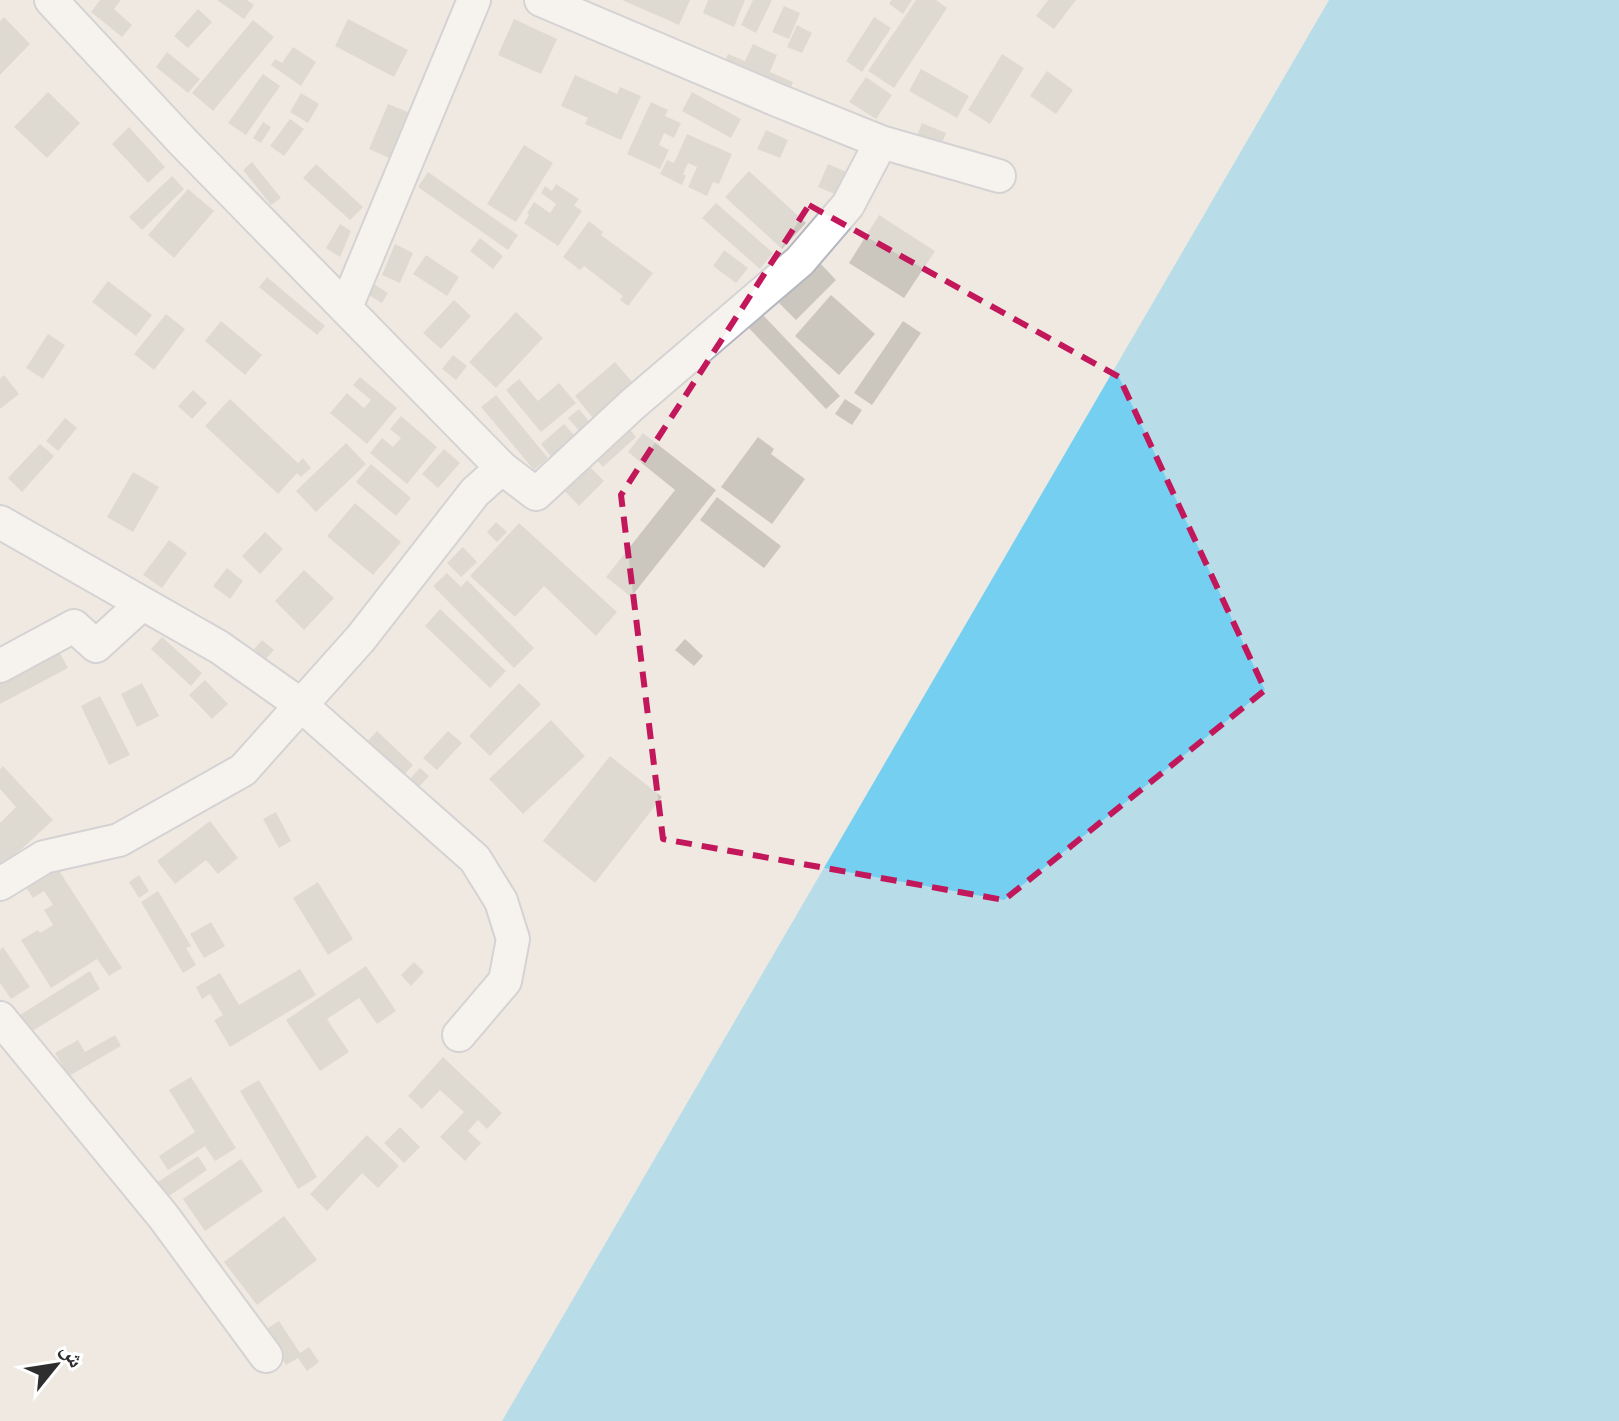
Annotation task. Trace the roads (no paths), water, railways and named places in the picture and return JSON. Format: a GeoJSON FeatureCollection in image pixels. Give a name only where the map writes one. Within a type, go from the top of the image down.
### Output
{"type":"FeatureCollection","features":[{"type":"Feature","properties":{"kind":"street"},"geometry":{"type":"LineString","coordinates":[[51,0],[184,143],[502,468],[536,494],[633,404],[800,261],[848,205],[881,142]]}},
{"type":"Feature","properties":{"kind":"street"},"geometry":{"type":"LineString","coordinates":[[346,307],[474,0]]}},
{"type":"Feature","properties":{"kind":"street"},"geometry":{"type":"LineString","coordinates":[[541,0],[881,142],[999,176]]}},
{"type":"Feature","properties":{"kind":"street"},"geometry":{"type":"LineString","coordinates":[[0,884],[44,857],[119,840],[243,770],[361,638],[475,492],[502,468]]}},
{"type":"Feature","properties":{"kind":"street"},"geometry":{"type":"LineString","coordinates":[[0,522],[219,647],[301,705],[475,859],[501,901],[513,939],[505,981],[459,1035]]}},
{"type":"Feature","properties":{"kind":"street"},"geometry":{"type":"LineString","coordinates":[[0,666],[74,626],[96,646],[142,604]]}},
{"type":"Feature","properties":{"kind":"street"},"geometry":{"type":"LineString","coordinates":[[0,1018],[163,1216],[266,1356]]}},
{"type":"Feature","properties":{"kind":"water"},"geometry":{"type":"Polygon","coordinates":[[[1329,0],[1619,0],[1619,1421],[502,1421],[1329,0]]]}}]}
